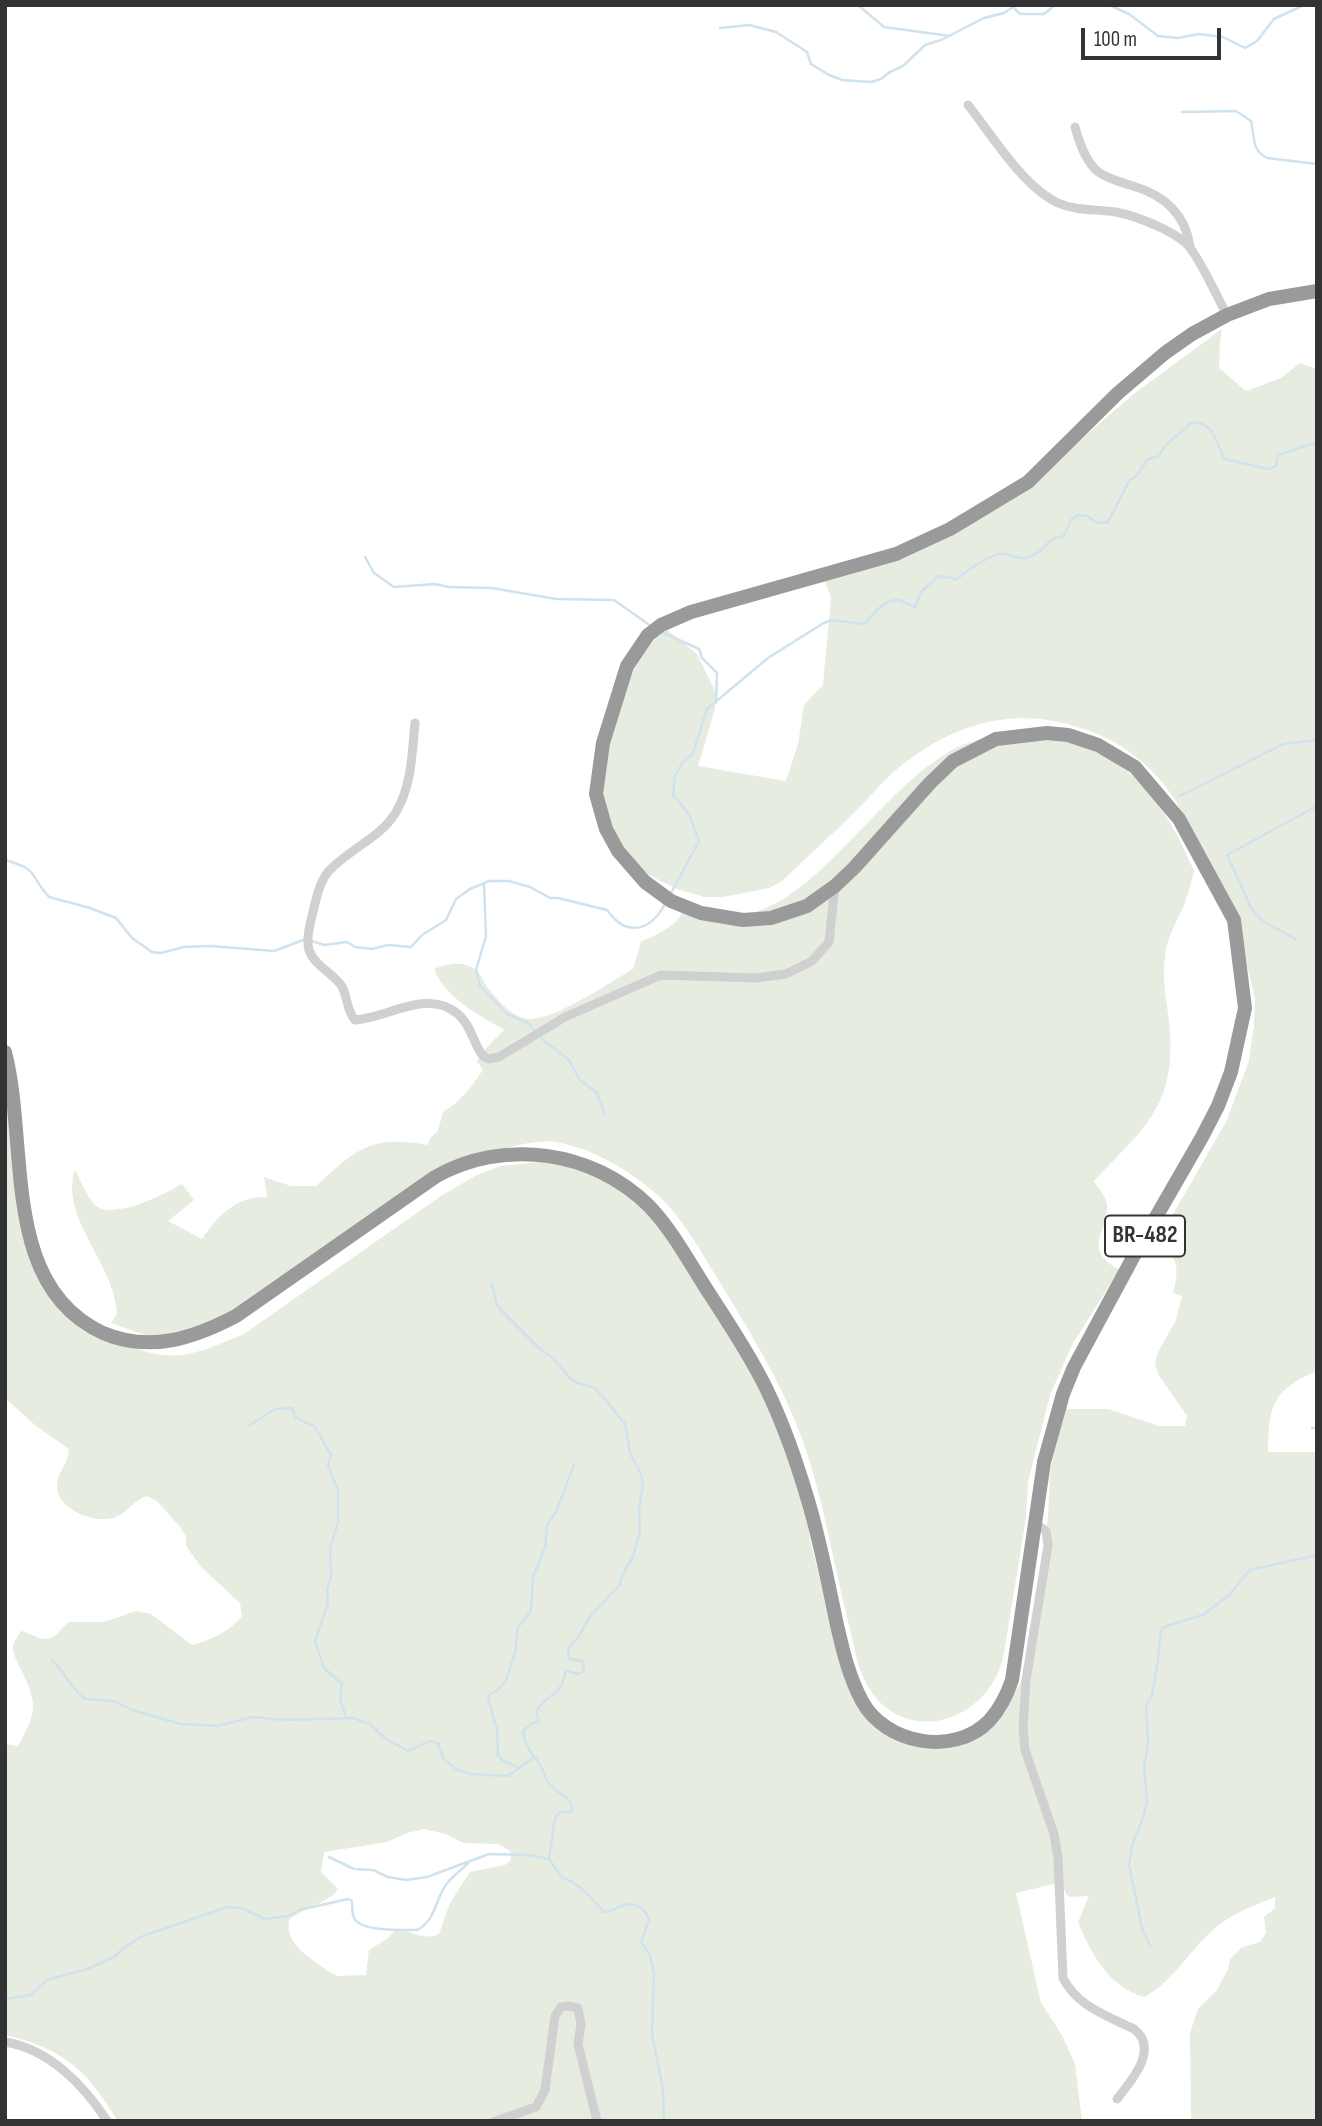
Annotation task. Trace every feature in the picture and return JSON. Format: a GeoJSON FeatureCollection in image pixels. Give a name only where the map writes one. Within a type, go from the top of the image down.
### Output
{"type":"FeatureCollection","features":[{"type":"Feature","properties":{"kind":"highway","name":"BR-482"},"geometry":{"type":"LineString","coordinates":[[5,1052],[14,1104],[23,1223],[31,1258],[49,1290],[69,1312],[97,1331],[123,1339],[166,1342],[196,1336],[216,1327],[236,1316],[435,1177],[464,1163],[511,1154],[567,1159],[604,1174],[631,1191],[649,1206],[676,1241],[731,1328],[766,1389],[781,1422],[807,1496],[844,1651],[863,1703],[876,1720],[900,1735],[928,1741],[956,1740],[978,1730],[1000,1707],[1012,1680],[1044,1462],[1055,1420],[1074,1367],[1137,1250],[1189,1163],[1225,1090],[1245,1007],[1234,920],[1179,820],[1135,767],[1098,745],[1068,735],[1047,733],[996,739],[953,761],[835,886],[807,906],[771,918],[729,919],[701,913],[671,901],[645,882],[618,851],[606,829],[596,794],[603,743],[627,666],[648,635],[677,617],[897,554],[950,529],[1028,482],[1118,393],[1165,353],[1227,315],[1269,299],[1317,291]]}},
{"type":"Feature","properties":{"kind":"street"},"geometry":{"type":"LineString","coordinates":[[968,105],[1024,176],[1041,193],[1072,208],[1113,212],[1150,221],[1190,246]]}},
{"type":"Feature","properties":{"kind":"street"},"geometry":{"type":"LineString","coordinates":[[1075,127],[1080,143],[1097,170],[1109,178],[1155,194],[1166,202],[1184,223],[1190,246],[1227,315]]}},
{"type":"Feature","properties":{"kind":"street"},"geometry":{"type":"LineString","coordinates":[[415,723],[408,785],[396,813],[380,830],[328,873],[319,891],[310,921],[309,951],[341,985],[355,1020],[368,1019],[412,1004],[442,1005],[459,1015],[483,1056],[489,1059],[499,1057],[565,1017],[661,975],[756,978],[786,974],[795,970],[812,961],[829,942],[835,886]]}},
{"type":"Feature","properties":{"kind":"street"},"geometry":{"type":"LineString","coordinates":[[1035,1523],[1046,1531],[1048,1545],[1026,1680],[1023,1728],[1025,1749],[1054,1834],[1058,1858],[1063,1978],[1070,1993],[1081,2002],[1134,2029],[1144,2042],[1141,2065],[1117,2099]]}},
{"type":"Feature","properties":{"kind":"street"},"geometry":{"type":"LineString","coordinates":[[495,2121],[536,2107],[545,2090],[555,2016],[561,2007],[569,2006],[578,2008],[581,2024],[578,2045],[597,2121]]}},
{"type":"Feature","properties":{"kind":"street"},"geometry":{"type":"LineString","coordinates":[[5,2042],[39,2053],[68,2074],[99,2108],[107,2121]]}},
{"type":"Feature","properties":{"kind":"shaded area"},"geometry":{"type":"Polygon","coordinates":[[[1222,329],[1219,368],[1246,391],[1281,378],[1300,363],[1317,369],[1317,1371],[1290,1385],[1276,1401],[1270,1423],[1268,1452],[1317,1452],[1317,2121],[1191,2121],[1190,2033],[1198,2009],[1217,1990],[1230,1959],[1241,1948],[1260,1942],[1266,1933],[1264,1917],[1275,1908],[1275,1897],[1220,1924],[1164,1983],[1144,1997],[1120,1985],[1103,1968],[1078,1922],[1089,1896],[1070,1897],[1066,1894],[1062,1882],[1016,1893],[1041,2003],[1062,2035],[1075,2064],[1082,2121],[118,2121],[95,2088],[72,2064],[43,2047],[5,2035],[5,1744],[18,1746],[33,1710],[30,1691],[13,1646],[21,1631],[47,1639],[56,1635],[69,1622],[104,1622],[136,1611],[151,1614],[192,1645],[219,1635],[242,1616],[240,1603],[202,1568],[186,1546],[186,1536],[180,1527],[157,1501],[147,1496],[120,1515],[107,1519],[88,1517],[70,1508],[58,1494],[57,1485],[69,1449],[36,1426],[5,1398],[5,1066],[13,1148],[53,1295],[113,1337],[147,1352],[164,1355],[190,1354],[244,1334],[441,1196],[475,1176],[500,1166],[542,1162],[595,1173],[648,1207],[763,1384],[806,1512],[811,1544],[846,1681],[873,1724],[955,1741],[1012,1697],[1026,1673],[1048,1517],[1050,1472],[1063,1409],[1108,1409],[1159,1426],[1185,1426],[1187,1416],[1158,1374],[1155,1363],[1158,1352],[1176,1320],[1182,1296],[1173,1293],[1176,1264],[1157,1242],[1226,1122],[1249,1061],[1255,999],[1240,936],[1176,801],[1157,776],[1123,747],[1096,733],[1056,721],[1007,719],[961,730],[939,740],[897,769],[782,881],[769,888],[723,897],[704,897],[677,889],[649,875],[629,857],[605,822],[600,769],[635,658],[665,628],[697,654],[716,693],[715,709],[698,766],[786,781],[798,744],[804,705],[823,685],[831,597],[823,577],[899,551],[1043,472],[1135,393],[1222,329]],[[424,1829],[387,1842],[324,1852],[321,1872],[338,1889],[328,1898],[289,1920],[289,1929],[295,1945],[308,1957],[338,1976],[366,1975],[369,1950],[388,1938],[397,1928],[423,1936],[439,1934],[450,1903],[470,1872],[505,1865],[511,1860],[510,1851],[498,1844],[463,1843],[446,1834],[424,1829]]]}},
{"type":"Feature","properties":{"kind":"shaded area"},"geometry":{"type":"Polygon","coordinates":[[[1006,734],[1040,734],[1062,739],[1091,750],[1127,771],[1166,815],[1194,871],[1165,956],[1164,984],[1170,1031],[1170,1057],[1161,1099],[1152,1116],[1127,1147],[1094,1181],[1107,1206],[1099,1247],[1101,1254],[1119,1270],[1072,1345],[1050,1395],[1028,1482],[1026,1518],[1003,1659],[993,1682],[979,1700],[960,1713],[940,1720],[919,1721],[898,1715],[880,1702],[865,1681],[859,1668],[813,1472],[798,1428],[778,1384],[756,1342],[673,1211],[644,1184],[599,1156],[574,1146],[539,1142],[517,1145],[474,1159],[229,1324],[150,1337],[111,1323],[117,1314],[114,1295],[75,1206],[72,1188],[75,1170],[91,1200],[102,1209],[113,1210],[138,1204],[182,1184],[194,1200],[168,1221],[202,1239],[229,1209],[246,1200],[267,1197],[264,1177],[291,1186],[316,1186],[354,1154],[366,1148],[392,1142],[428,1145],[430,1138],[438,1131],[443,1112],[470,1088],[483,1070],[477,1061],[504,1030],[455,997],[439,980],[434,969],[455,964],[471,967],[501,1003],[518,1016],[530,1019],[554,1013],[633,969],[641,942],[672,925],[684,909],[744,914],[764,909],[785,898],[826,865],[924,769],[959,746],[1006,734]]]}},
{"type":"Feature","properties":{"kind":"waterway"},"geometry":{"type":"LineString","coordinates":[[858,5],[884,27],[950,36]]}},
{"type":"Feature","properties":{"kind":"waterway"},"geometry":{"type":"LineString","coordinates":[[720,28],[749,25],[776,32],[807,52],[811,64],[829,75],[842,80],[871,82],[903,66],[925,45],[941,40],[984,18],[1004,13],[1013,7],[1020,14],[1044,14],[1055,5]]}},
{"type":"Feature","properties":{"kind":"waterway"},"geometry":{"type":"LineString","coordinates":[[1109,5],[1129,14],[1158,36],[1178,38],[1199,34],[1223,37],[1245,48],[1257,41],[1274,19],[1304,5]]}},
{"type":"Feature","properties":{"kind":"waterway"},"geometry":{"type":"LineString","coordinates":[[1182,112],[1236,111],[1251,121],[1254,142],[1262,155],[1267,158],[1317,164]]}},
{"type":"Feature","properties":{"kind":"waterway"},"geometry":{"type":"LineString","coordinates":[[670,895],[699,841],[689,814],[673,795],[675,776],[683,762],[693,753],[707,709],[768,658],[831,620],[864,624],[879,608],[893,600],[915,607],[922,591],[939,576],[957,579],[995,555],[1023,558],[1032,556],[1053,539],[1064,536],[1071,520],[1078,515],[1087,516],[1097,523],[1108,522],[1129,481],[1137,475],[1148,459],[1159,456],[1165,446],[1191,423],[1199,423],[1210,429],[1225,459],[1268,469],[1276,466],[1278,455],[1317,442]]}},
{"type":"Feature","properties":{"kind":"waterway"},"geometry":{"type":"LineString","coordinates":[[365,557],[374,573],[394,587],[435,584],[492,588],[556,599],[614,600],[651,626]]}},
{"type":"Feature","properties":{"kind":"waterway"},"geometry":{"type":"LineString","coordinates":[[659,631],[699,649],[702,658],[717,673],[716,703]]}},
{"type":"Feature","properties":{"kind":"waterway"},"geometry":{"type":"LineString","coordinates":[[1180,796],[1283,744],[1317,740]]}},
{"type":"Feature","properties":{"kind":"waterway"},"geometry":{"type":"LineString","coordinates":[[1296,939],[1264,922],[1252,910],[1227,855],[1317,806]]}},
{"type":"Feature","properties":{"kind":"waterway"},"geometry":{"type":"LineString","coordinates":[[5,860],[24,867],[33,874],[49,897],[116,918],[132,938],[152,952],[161,953],[184,947],[210,946],[274,951],[306,939],[324,945],[347,942],[355,947],[372,949],[388,945],[411,947],[422,935],[446,920],[456,899],[489,881],[509,881],[530,887],[550,898],[607,910],[614,919],[630,927],[638,928],[652,921],[665,904]]}},
{"type":"Feature","properties":{"kind":"waterway"},"geometry":{"type":"LineString","coordinates":[[484,884],[486,936],[476,970],[480,986],[507,1014],[528,1023],[542,1039],[569,1060],[580,1080],[597,1093],[605,1115]]}},
{"type":"Feature","properties":{"kind":"waterway"},"geometry":{"type":"LineString","coordinates":[[492,1284],[500,1309],[540,1349],[554,1359],[570,1378],[595,1388],[625,1424],[630,1453],[643,1484],[639,1508],[640,1531],[633,1557],[619,1586],[591,1615],[568,1649],[569,1659],[583,1661],[584,1671],[578,1674],[568,1671],[565,1673],[560,1687],[537,1711],[539,1722],[532,1723],[523,1731],[525,1742],[548,1782],[568,1799],[572,1807],[572,1812],[560,1812],[555,1818],[549,1859]]}},
{"type":"Feature","properties":{"kind":"waterway"},"geometry":{"type":"LineString","coordinates":[[250,1425],[275,1409],[292,1408],[295,1417],[315,1427],[331,1455],[328,1465],[338,1491],[338,1522],[330,1548],[328,1603],[315,1641],[324,1668],[342,1684],[340,1699],[346,1717]]}},
{"type":"Feature","properties":{"kind":"waterway"},"geometry":{"type":"LineString","coordinates":[[1312,1428],[1317,1428]]}},
{"type":"Feature","properties":{"kind":"waterway"},"geometry":{"type":"LineString","coordinates":[[519,1768],[502,1760],[498,1755],[497,1729],[488,1698],[506,1681],[515,1652],[518,1627],[531,1611],[533,1577],[545,1547],[547,1525],[557,1510],[574,1464]]}},
{"type":"Feature","properties":{"kind":"waterway"},"geometry":{"type":"LineString","coordinates":[[1150,1946],[1142,1928],[1129,1865],[1132,1845],[1147,1801],[1144,1767],[1148,1744],[1146,1706],[1152,1694],[1160,1635],[1163,1628],[1169,1625],[1203,1615],[1229,1595],[1250,1570],[1317,1555]]}},
{"type":"Feature","properties":{"kind":"waterway"},"geometry":{"type":"LineString","coordinates":[[52,1660],[85,1699],[114,1701],[132,1710],[181,1724],[217,1726],[253,1717],[284,1720],[354,1718],[371,1725],[386,1739],[408,1751],[430,1741],[438,1743],[443,1758],[456,1769],[470,1774],[508,1776],[533,1758]]}},
{"type":"Feature","properties":{"kind":"waterway"},"geometry":{"type":"LineString","coordinates":[[329,1857],[354,1869],[373,1870],[388,1877],[406,1880],[427,1877],[489,1854],[528,1855],[549,1859],[561,1877],[579,1887],[604,1912],[627,1904],[642,1909],[649,1921],[641,1942],[650,1955],[654,1974],[652,2035],[663,2089],[664,2121]]}},
{"type":"Feature","properties":{"kind":"waterway"},"geometry":{"type":"LineString","coordinates":[[5,1999],[31,1995],[47,1980],[88,1969],[114,1957],[143,1936],[227,1907],[242,1908],[265,1919],[288,1916],[299,1910],[348,1899],[352,1901],[352,1912],[358,1923],[373,1928],[417,1930],[424,1926],[432,1914],[448,1882],[470,1861]]}}]}
